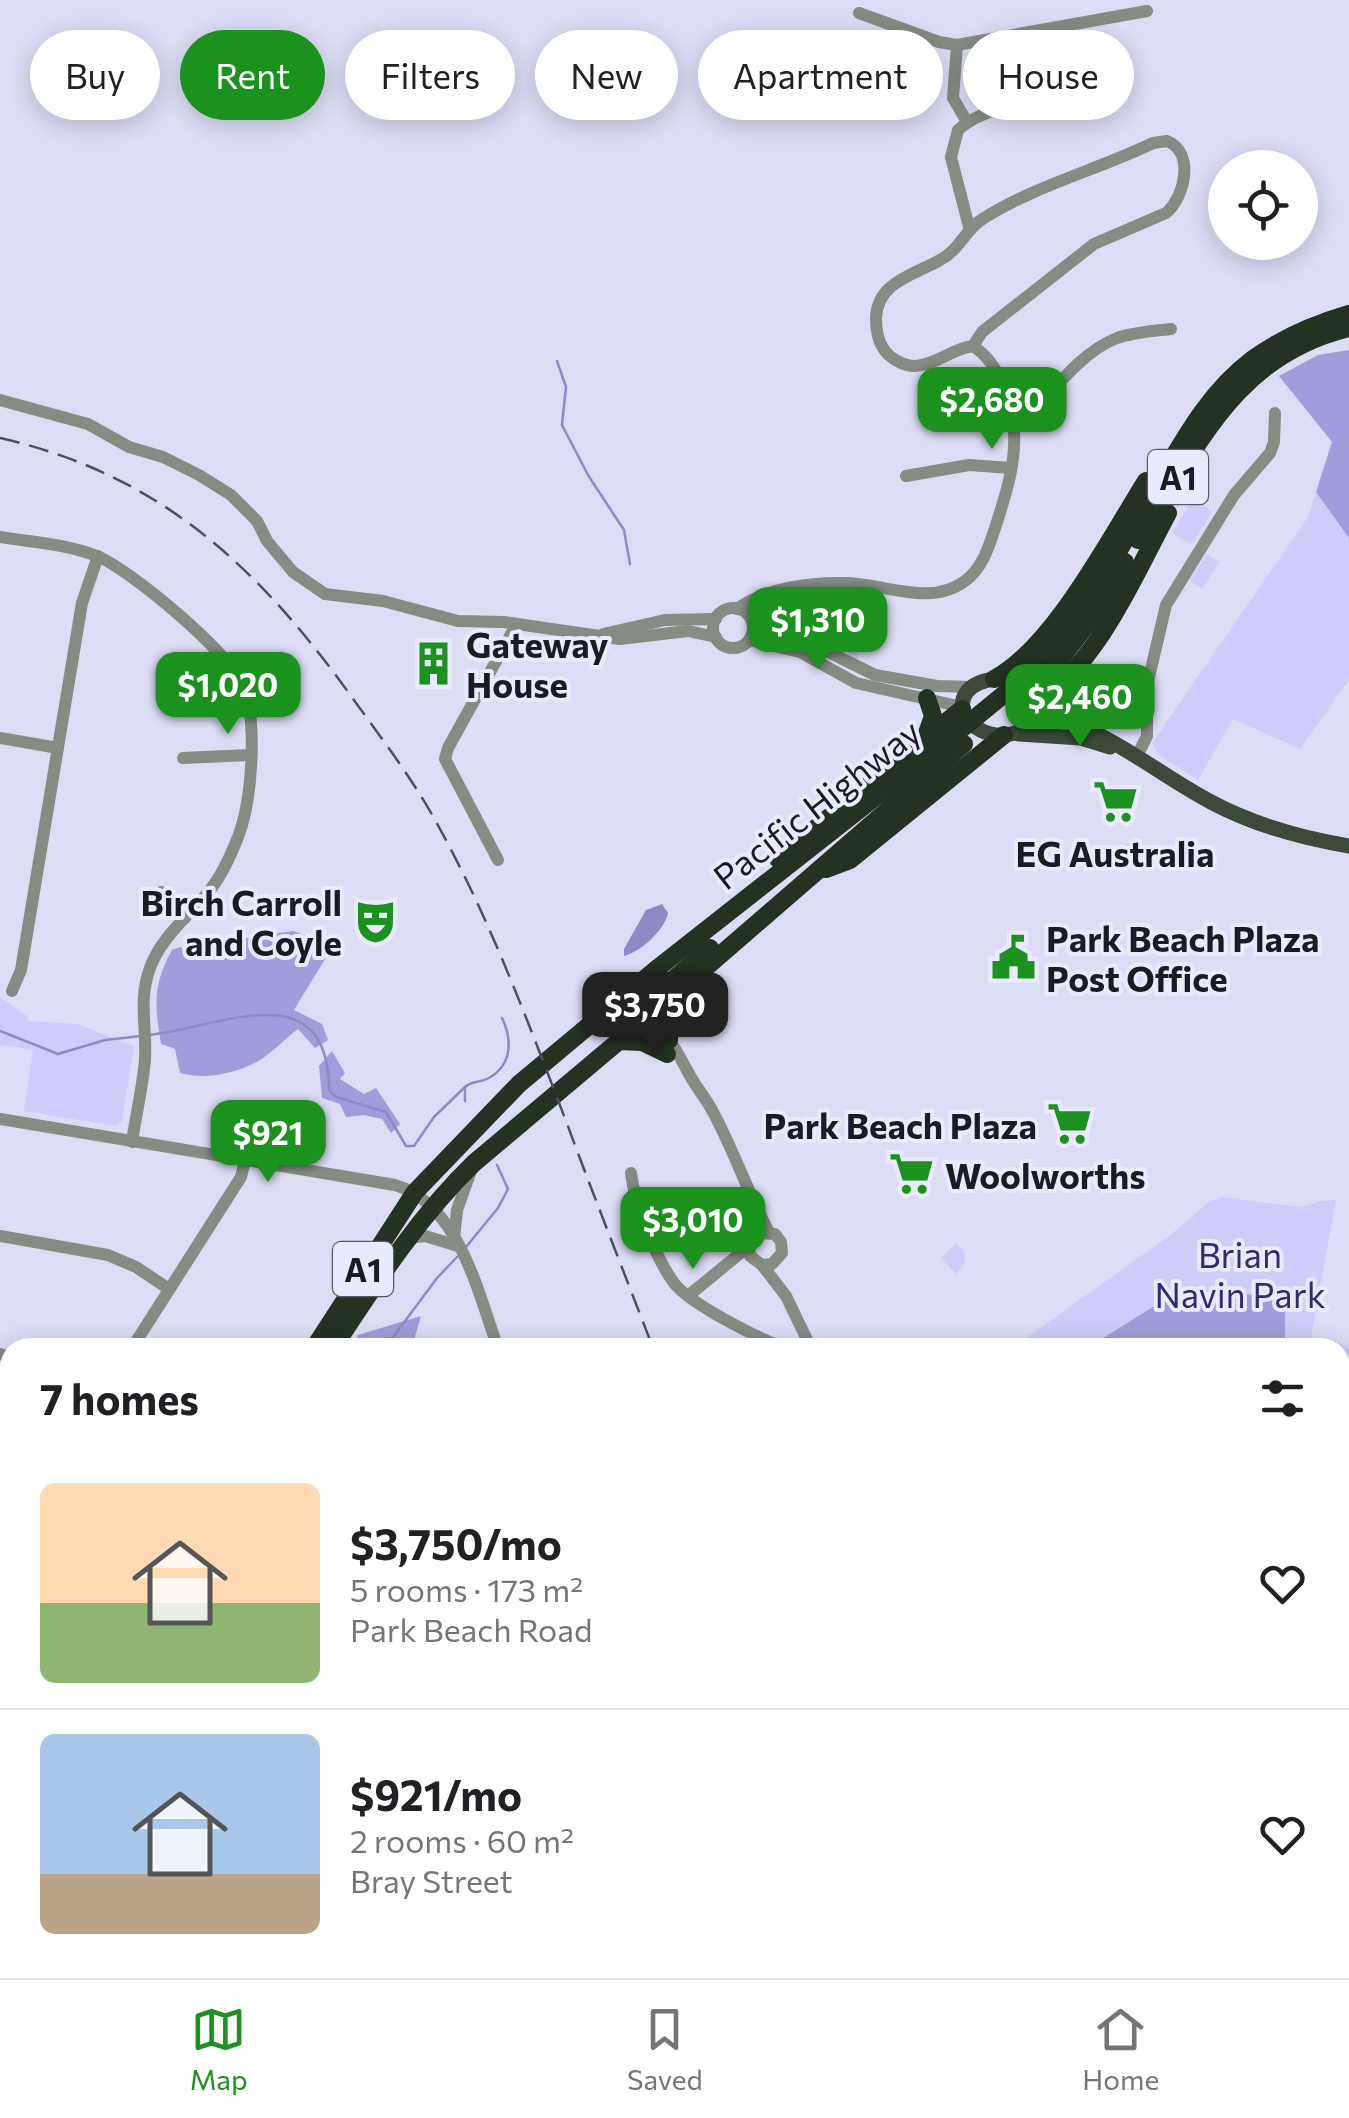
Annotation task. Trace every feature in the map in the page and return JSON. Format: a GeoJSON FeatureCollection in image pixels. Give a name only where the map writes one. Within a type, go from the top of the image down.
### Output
{"type":"FeatureCollection","features":[{"type":"Feature","properties":{"kind":"highway","name":"Pacific Highway"},"geometry":{"type":"LineString","coordinates":[[1048,676],[1058,644],[1210,400],[1254,359],[1311,326],[1349,314]]}},
{"type":"Feature","properties":{"kind":"highway","name":"Pacific Highway"},"geometry":{"type":"LineString","coordinates":[[320,1338],[415,1192],[519,1084],[659,967],[864,807],[1048,676],[1094,614],[1204,433],[1236,390],[1298,346],[1349,328]]}},
{"type":"Feature","properties":{"kind":"highway"},"geometry":{"type":"LineString","coordinates":[[994,679],[1008,672],[1038,643],[1148,478],[1170,463]]}},
{"type":"Feature","properties":{"kind":"highway"},"geometry":{"type":"LineString","coordinates":[[1034,709],[1048,676]]}},
{"type":"Feature","properties":{"kind":"highway"},"geometry":{"type":"LineString","coordinates":[[924,741],[934,716],[926,698]]}},
{"type":"Feature","properties":{"kind":"highway"},"geometry":{"type":"LineString","coordinates":[[659,967],[754,879],[962,708]]}},
{"type":"Feature","properties":{"kind":"highway"},"geometry":{"type":"LineString","coordinates":[[814,874],[850,860],[1008,734]]}},
{"type":"Feature","properties":{"kind":"highway","name":"Pacific Highway"},"geometry":{"type":"LineString","coordinates":[[340,1338],[408,1238],[474,1163],[814,874],[956,742]]}},
{"type":"Feature","properties":{"kind":"highway"},"geometry":{"type":"LineString","coordinates":[[578,1033],[622,1014],[636,1014],[645,1020],[648,1001],[834,842],[864,807]]}},
{"type":"Feature","properties":{"kind":"highway"},"geometry":{"type":"LineString","coordinates":[[618,1041],[668,1047],[670,1019],[690,982]]}},
{"type":"Feature","properties":{"kind":"main road"},"geometry":{"type":"LineString","coordinates":[[1048,676],[1064,718]]}},
{"type":"Feature","properties":{"kind":"main road"},"geometry":{"type":"LineString","coordinates":[[1008,734],[1028,726],[1034,709],[1022,685],[994,679],[971,686],[962,700],[962,708],[966,720],[978,729],[1008,734],[1081,738],[1136,758]]}},
{"type":"Feature","properties":{"kind":"main road"},"geometry":{"type":"LineString","coordinates":[[1034,709],[1094,731],[1236,815],[1298,836],[1349,846]]}},
{"type":"Feature","properties":{"kind":"street"},"geometry":{"type":"LineString","coordinates":[[860,13],[957,45],[1147,11]]}},
{"type":"Feature","properties":{"kind":"street"},"geometry":{"type":"LineString","coordinates":[[957,45],[953,98],[967,122]]}},
{"type":"Feature","properties":{"kind":"street"},"geometry":{"type":"LineString","coordinates":[[969,227],[951,157],[958,130],[971,120]]}},
{"type":"Feature","properties":{"kind":"street"},"geometry":{"type":"LineString","coordinates":[[1154,143],[1174,143],[1183,158],[1182,189],[1174,207],[1166,213],[1094,244],[982,332],[973,346],[952,350],[928,363],[904,364],[884,351],[876,326],[876,308],[892,285],[956,249],[969,227],[1050,184],[1154,143]]}},
{"type":"Feature","properties":{"kind":"street"},"geometry":{"type":"LineString","coordinates":[[1014,428],[1108,343],[1133,334],[1171,329]]}},
{"type":"Feature","properties":{"kind":"street"},"geometry":{"type":"LineString","coordinates":[[749,640],[749,600],[817,585],[848,583],[917,593],[940,592],[963,582],[985,554],[1011,468],[1014,428],[1000,376],[989,358],[973,346]]}},
{"type":"Feature","properties":{"kind":"street"},"geometry":{"type":"LineString","coordinates":[[0,400],[88,424],[129,447],[163,457],[199,475],[230,495],[256,521],[293,572],[318,592],[383,601],[458,621],[620,640],[688,631],[716,637]]}},
{"type":"Feature","properties":{"kind":"street"},"geometry":{"type":"LineString","coordinates":[[1136,758],[1148,736],[1146,686],[1166,605],[1234,495],[1270,453],[1275,414]]}},
{"type":"Feature","properties":{"kind":"street"},"geometry":{"type":"LineString","coordinates":[[906,476],[969,465],[1011,468]]}},
{"type":"Feature","properties":{"kind":"street"},"geometry":{"type":"LineString","coordinates":[[0,537],[98,556],[146,586],[234,671],[247,698],[250,784],[239,835],[212,888],[158,952],[150,968],[142,1003],[146,1057],[132,1142]]}},
{"type":"Feature","properties":{"kind":"street"},"geometry":{"type":"LineString","coordinates":[[12,991],[21,970],[82,603],[98,556]]}},
{"type":"Feature","properties":{"kind":"street"},"geometry":{"type":"LineString","coordinates":[[596,636],[666,620],[716,619],[725,610],[800,638],[875,675],[937,686],[971,686]]}},
{"type":"Feature","properties":{"kind":"street"},"geometry":{"type":"LineString","coordinates":[[716,619],[716,637],[722,645],[733,648],[749,640],[800,652],[856,683],[962,708]]}},
{"type":"Feature","properties":{"kind":"street"},"geometry":{"type":"LineString","coordinates":[[498,860],[445,759],[516,625]]}},
{"type":"Feature","properties":{"kind":"street"},"geometry":{"type":"LineString","coordinates":[[0,738],[58,748]]}},
{"type":"Feature","properties":{"kind":"street"},"geometry":{"type":"LineString","coordinates":[[182,758],[250,755]]}},
{"type":"Feature","properties":{"kind":"street"},"geometry":{"type":"LineString","coordinates":[[161,892],[184,919]]}},
{"type":"Feature","properties":{"kind":"street"},"geometry":{"type":"LineString","coordinates":[[645,1020],[656,1024],[713,1111],[747,1191],[770,1232],[781,1242],[786,1296]]}},
{"type":"Feature","properties":{"kind":"street"},"geometry":{"type":"LineString","coordinates":[[0,1119],[399,1186],[415,1192],[432,1208],[456,1242],[494,1338]]}},
{"type":"Feature","properties":{"kind":"street"},"geometry":{"type":"LineString","coordinates":[[138,1338],[241,1177],[245,1160]]}},
{"type":"Feature","properties":{"kind":"street"},"geometry":{"type":"LineString","coordinates":[[456,1242],[457,1210],[474,1163]]}},
{"type":"Feature","properties":{"kind":"street"},"geometry":{"type":"LineString","coordinates":[[630,1173],[658,1255],[674,1284],[759,1338]]}},
{"type":"Feature","properties":{"kind":"street"},"geometry":{"type":"LineString","coordinates":[[747,1191],[750,1256],[786,1296],[806,1338]]}},
{"type":"Feature","properties":{"kind":"street"},"geometry":{"type":"LineString","coordinates":[[688,1296],[751,1241],[770,1232]]}},
{"type":"Feature","properties":{"kind":"street"},"geometry":{"type":"LineString","coordinates":[[0,1236],[108,1256],[136,1267],[169,1289]]}},
{"type":"Feature","properties":{"kind":"street"},"geometry":{"type":"LineString","coordinates":[[408,1238],[425,1236],[456,1242]]}},
{"type":"Feature","properties":{"kind":"street"},"geometry":{"type":"LineString","coordinates":[[719,1270],[741,1263],[772,1264],[780,1258]]}},
{"type":"Feature","properties":{"kind":"green space"},"geometry":{"type":"Polygon","coordinates":[[[1316,492],[1349,538],[1349,680],[1300,749],[1233,719],[1198,780],[1159,755],[1152,743],[1308,517],[1316,492]]]}},
{"type":"Feature","properties":{"kind":"green space"},"geometry":{"type":"Polygon","coordinates":[[[1193,499],[1212,511],[1192,545],[1172,533],[1193,499]]]}},
{"type":"Feature","properties":{"kind":"green space"},"geometry":{"type":"Polygon","coordinates":[[[1207,554],[1219,562],[1202,589],[1190,581],[1207,554]]]}},
{"type":"Feature","properties":{"kind":"green space"},"geometry":{"type":"Polygon","coordinates":[[[812,594],[816,604],[808,606],[813,621],[859,654],[857,661],[805,626],[773,616],[771,603],[812,594]]]}},
{"type":"Feature","properties":{"kind":"green space"},"geometry":{"type":"Polygon","coordinates":[[[1132,842],[1141,845],[1141,863],[1132,866],[1123,863],[1120,854],[1123,845],[1132,842]]]}},
{"type":"Feature","properties":{"kind":"green space"},"geometry":{"type":"Polygon","coordinates":[[[0,997],[27,1016],[28,1021],[77,1024],[134,1046],[122,1121],[115,1126],[24,1111],[33,1050],[0,1045],[0,997]]]}},
{"type":"Feature","properties":{"kind":"green space","name":"Brian Navin Park"},"geometry":{"type":"Polygon","coordinates":[[[1221,1197],[1300,1207],[1336,1200],[1311,1337],[1315,1338],[1026,1338],[1169,1236],[1209,1202],[1221,1197]]]}},
{"type":"Feature","properties":{"kind":"green space"},"geometry":{"type":"Polygon","coordinates":[[[956,1243],[965,1253],[964,1264],[956,1274],[941,1258],[956,1243]]]}},
{"type":"Feature","properties":{"kind":"shaded area"},"geometry":{"type":"Polygon","coordinates":[[[1349,350],[1349,538],[1316,492],[1332,442],[1279,376],[1318,355],[1349,350]]]}},
{"type":"Feature","properties":{"kind":"shaded area"},"geometry":{"type":"Polygon","coordinates":[[[662,904],[668,913],[662,927],[644,945],[624,956],[624,949],[646,910],[662,904]]]}},
{"type":"Feature","properties":{"kind":"shaded area"},"geometry":{"type":"Polygon","coordinates":[[[293,931],[314,938],[330,951],[294,1010],[322,1024],[328,1040],[315,1048],[298,1029],[265,1057],[241,1069],[210,1076],[180,1073],[175,1049],[161,1044],[157,1007],[158,986],[172,950],[180,947],[200,957],[239,939],[293,931]]]}},
{"type":"Feature","properties":{"kind":"shaded area"},"geometry":{"type":"Polygon","coordinates":[[[332,1051],[345,1073],[340,1079],[364,1094],[376,1088],[400,1124],[391,1133],[382,1119],[346,1117],[340,1104],[322,1098],[319,1066],[332,1051]]]}},
{"type":"Feature","properties":{"kind":"shaded area"},"geometry":{"type":"Polygon","coordinates":[[[1183,1288],[1285,1298],[1285,1338],[1103,1338],[1183,1288]]]}},
{"type":"Feature","properties":{"kind":"shaded area"},"geometry":{"type":"Polygon","coordinates":[[[421,1316],[415,1338],[357,1338],[421,1316]]]}},
{"type":"Feature","properties":{"kind":"waterway"},"geometry":{"type":"LineString","coordinates":[[557,361],[566,387],[562,425],[588,475],[624,530],[630,564]]}},
{"type":"Feature","properties":{"kind":"waterway"},"geometry":{"type":"LineString","coordinates":[[149,1035],[236,1018],[290,1018],[311,1030],[324,1053],[329,1090],[336,1097],[386,1112],[406,1146],[414,1146],[434,1117],[465,1087]]}},
{"type":"Feature","properties":{"kind":"waterway"},"geometry":{"type":"LineString","coordinates":[[465,1101],[465,1087],[489,1078],[503,1066],[509,1043],[502,1018]]}},
{"type":"Feature","properties":{"kind":"waterway"},"geometry":{"type":"LineString","coordinates":[[0,1031],[58,1054],[105,1040],[141,1036]]}},
{"type":"Feature","properties":{"kind":"waterway"},"geometry":{"type":"LineString","coordinates":[[466,1247],[498,1208],[508,1189],[497,1165]]}},
{"type":"Feature","properties":{"kind":"waterway"},"geometry":{"type":"LineString","coordinates":[[392,1338],[457,1257]]}},
{"type":"Feature","properties":{"kind":"railway"},"geometry":{"type":"LineString","coordinates":[[0,438],[57,454],[109,475],[201,532],[280,607],[386,745],[440,829],[492,936],[649,1338]]}},
{"type":"Feature","properties":{"kind":"place","name":"Gateway House"},"geometry":{"type":"Point","coordinates":[433,663]}},
{"type":"Feature","properties":{"kind":"place","name":"EG Australia"},"geometry":{"type":"Point","coordinates":[1115,802]}},
{"type":"Feature","properties":{"kind":"place","name":"Birch Carroll and Coyle"},"geometry":{"type":"Point","coordinates":[375,921]}},
{"type":"Feature","properties":{"kind":"place","name":"Park Beach Plaza Post Office"},"geometry":{"type":"Point","coordinates":[1013,957]}},
{"type":"Feature","properties":{"kind":"place","name":"Park Beach Plaza"},"geometry":{"type":"Point","coordinates":[1070,1124]}},
{"type":"Feature","properties":{"kind":"place","name":"Woolworths"},"geometry":{"type":"Point","coordinates":[912,1174]}}]}
